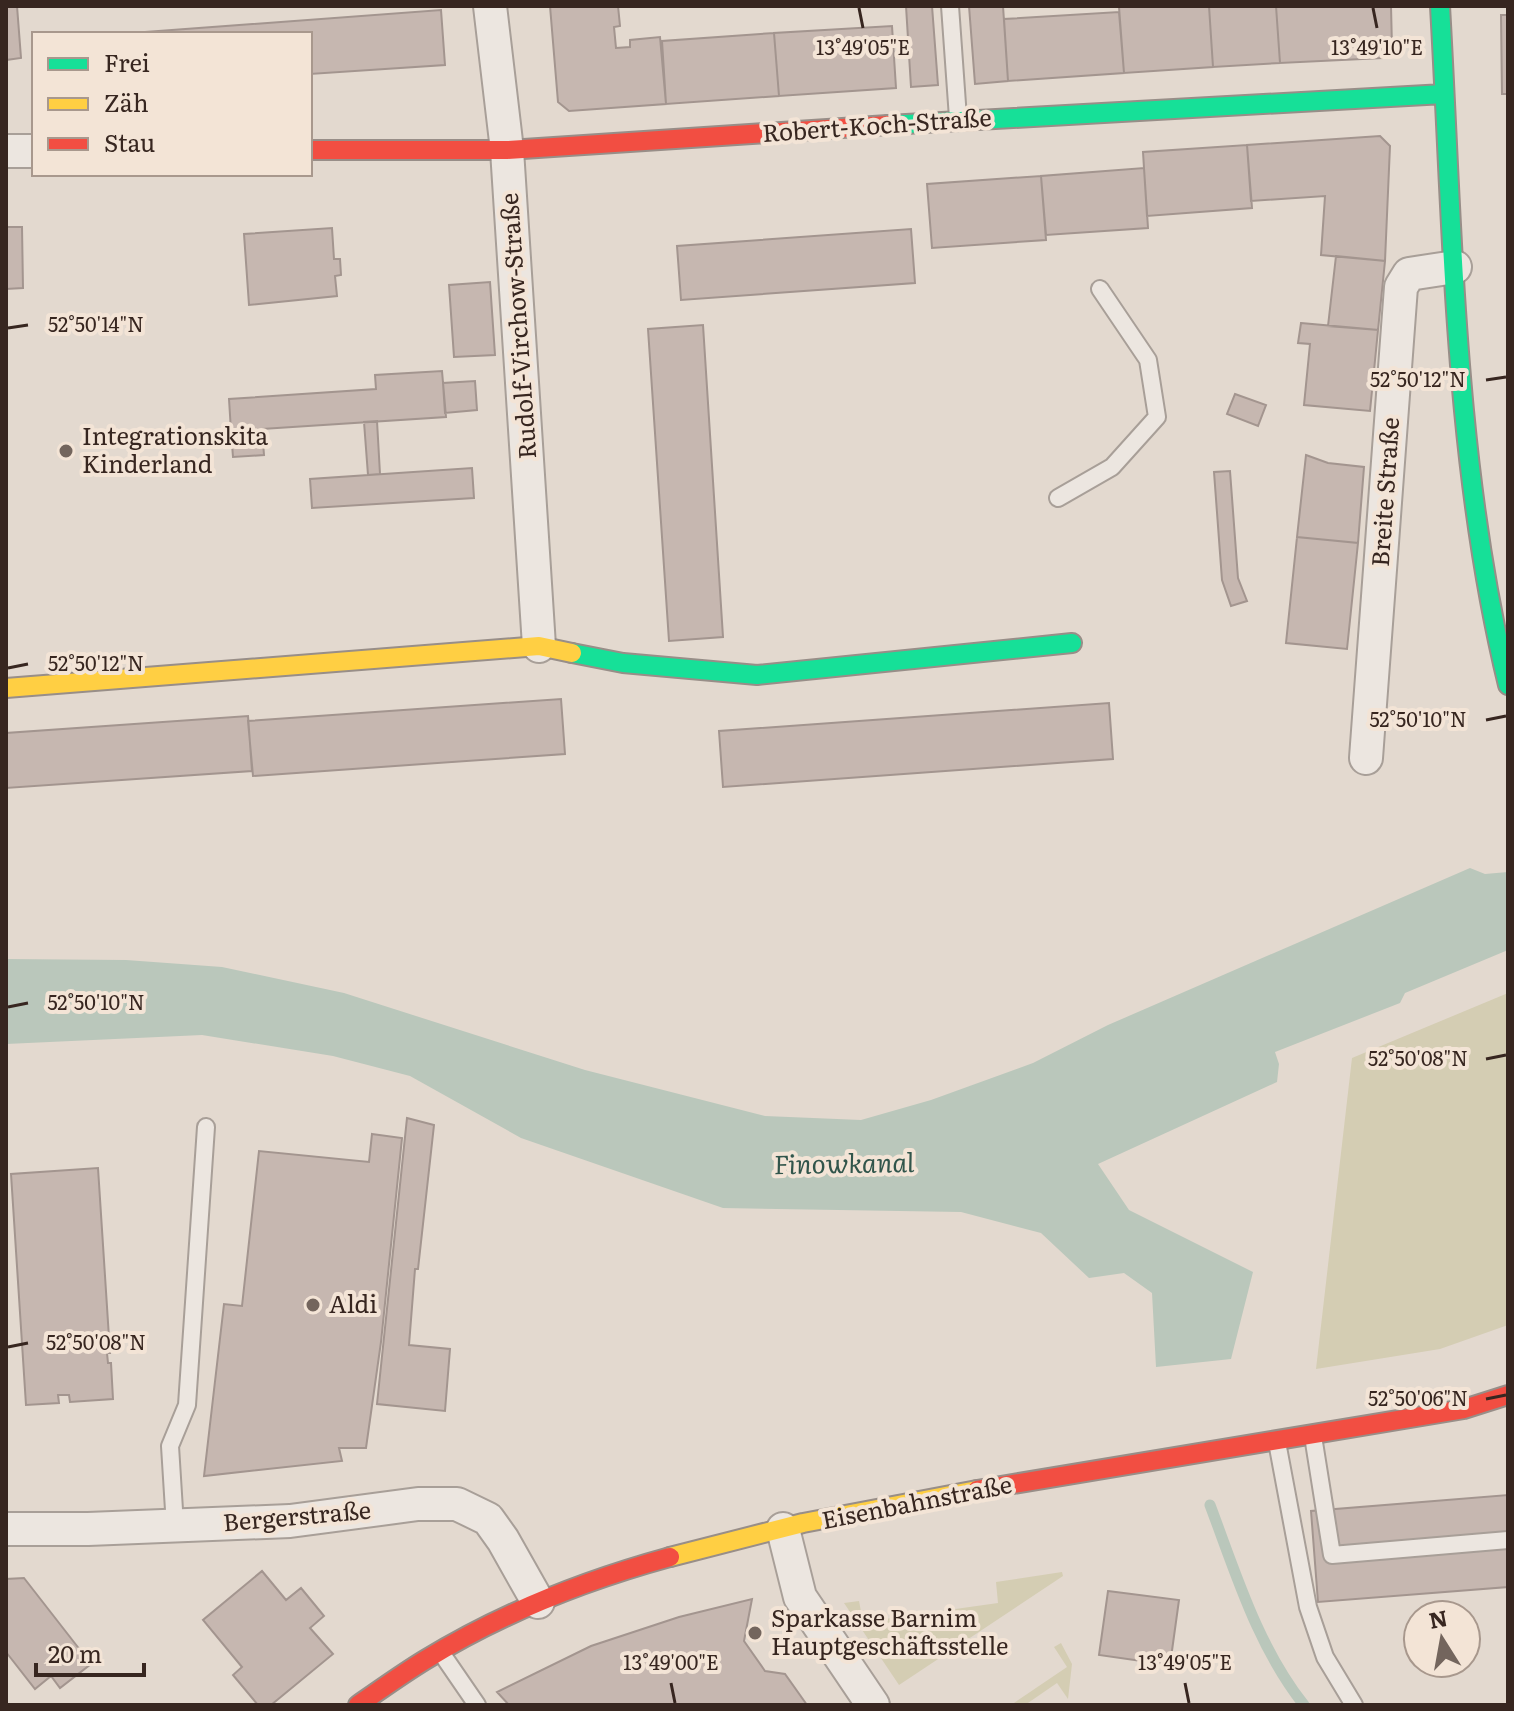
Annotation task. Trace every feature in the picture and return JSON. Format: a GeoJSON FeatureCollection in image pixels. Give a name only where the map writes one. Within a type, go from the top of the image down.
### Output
{"type":"FeatureCollection","features":[{"type":"Feature","properties":{"kind":"street","name":"Rudolf-Virchow-Straße"},"geometry":{"type":"LineString","coordinates":[[490,6],[507,150],[539,646]]}},
{"type":"Feature","properties":{"kind":"street"},"geometry":{"type":"LineString","coordinates":[[1440,6],[1465,415],[1483,576],[1508,685]]}},
{"type":"Feature","properties":{"kind":"street","name":"Robert-Koch-Straße"},"geometry":{"type":"LineString","coordinates":[[312,150],[507,150],[958,120],[1444,94]]}},
{"type":"Feature","properties":{"kind":"street"},"geometry":{"type":"LineString","coordinates":[[6,151],[32,151]]}},
{"type":"Feature","properties":{"kind":"street","name":"Breite Straße"},"geometry":{"type":"LineString","coordinates":[[1366,758],[1401,287],[1409,274],[1455,267]]}},
{"type":"Feature","properties":{"kind":"street"},"geometry":{"type":"LineString","coordinates":[[6,688],[539,646],[623,663],[757,675],[1072,643]]}},
{"type":"Feature","properties":{"kind":"street","name":"Eisenbahnstraße"},"geometry":{"type":"LineString","coordinates":[[358,1705],[409,1668],[538,1602],[630,1567],[697,1547],[885,1507],[1464,1409],[1508,1395]]}},
{"type":"Feature","properties":{"kind":"street","name":"Bergerstraße"},"geometry":{"type":"LineString","coordinates":[[6,1529],[290,1521],[418,1504],[457,1504],[488,1519],[538,1602]]}},
{"type":"Feature","properties":{"kind":"street"},"geometry":{"type":"LineString","coordinates":[[783,1529],[800,1597],[873,1705]]}},
{"type":"Feature","properties":{"kind":"lane"},"geometry":{"type":"LineString","coordinates":[[950,6],[958,120]]}},
{"type":"Feature","properties":{"kind":"lane"},"geometry":{"type":"LineString","coordinates":[[1058,498],[1112,467],[1157,417],[1148,360],[1100,289]]}},
{"type":"Feature","properties":{"kind":"lane"},"geometry":{"type":"LineString","coordinates":[[175,1526],[170,1446],[187,1405],[206,1127]]}},
{"type":"Feature","properties":{"kind":"lane"},"geometry":{"type":"LineString","coordinates":[[1313,1434],[1332,1555],[1508,1540]]}},
{"type":"Feature","properties":{"kind":"lane"},"geometry":{"type":"LineString","coordinates":[[1277,1441],[1308,1607],[1325,1657],[1354,1705]]}},
{"type":"Feature","properties":{"kind":"lane"},"geometry":{"type":"LineString","coordinates":[[441,1652],[477,1705]]}},
{"type":"Feature","properties":{"kind":"shaded area"},"geometry":{"type":"Polygon","coordinates":[[[1508,993],[1508,1325],[1440,1349],[1316,1369],[1352,1058],[1508,993]]]}},
{"type":"Feature","properties":{"kind":"shaded area"},"geometry":{"type":"Polygon","coordinates":[[[1062,1572],[1063,1576],[899,1685],[844,1603],[859,1601],[863,1622],[998,1603],[996,1582],[1062,1572]]]}},
{"type":"Feature","properties":{"kind":"shaded area"},"geometry":{"type":"Polygon","coordinates":[[[1061,1643],[1072,1664],[1068,1699],[1057,1683],[1025,1705],[1011,1705],[1067,1667],[1054,1647],[1061,1643]]]}},
{"type":"Feature","properties":{"kind":"water","name":"Finowkanal"},"geometry":{"type":"Polygon","coordinates":[[[1470,868],[1485,874],[1508,872],[1508,950],[1405,993],[1400,1003],[1275,1052],[1279,1064],[1277,1082],[1098,1164],[1129,1210],[1253,1272],[1231,1359],[1156,1367],[1152,1293],[1124,1273],[1089,1278],[1041,1233],[961,1212],[723,1208],[521,1138],[410,1076],[333,1056],[202,1035],[6,1044],[6,959],[126,960],[222,967],[344,993],[585,1070],[765,1116],[861,1120],[931,1100],[1033,1063],[1108,1025],[1470,868]]]}},
{"type":"Feature","properties":{"kind":"building"},"geometry":{"type":"Polygon","coordinates":[[[6,6],[17,6],[21,58],[6,60],[6,6]]]}},
{"type":"Feature","properties":{"kind":"building"},"geometry":{"type":"Polygon","coordinates":[[[550,6],[618,6],[620,26],[614,27],[616,48],[630,47],[630,40],[660,37],[666,104],[569,111],[558,102],[550,6]]]}},
{"type":"Feature","properties":{"kind":"building"},"geometry":{"type":"Polygon","coordinates":[[[906,6],[932,6],[938,85],[911,87],[906,6]]]}},
{"type":"Feature","properties":{"kind":"building"},"geometry":{"type":"Polygon","coordinates":[[[969,6],[1003,6],[1008,81],[975,84],[969,6]]]}},
{"type":"Feature","properties":{"kind":"building"},"geometry":{"type":"Polygon","coordinates":[[[1209,6],[1213,67],[1124,73],[1119,7],[1209,6]]]}},
{"type":"Feature","properties":{"kind":"building"},"geometry":{"type":"Polygon","coordinates":[[[1209,6],[1276,6],[1280,63],[1213,67],[1209,6]]]}},
{"type":"Feature","properties":{"kind":"building"},"geometry":{"type":"Polygon","coordinates":[[[1276,6],[1391,6],[1392,48],[1383,58],[1280,63],[1276,6]]]}},
{"type":"Feature","properties":{"kind":"building"},"geometry":{"type":"Polygon","coordinates":[[[441,10],[445,65],[312,74],[312,32],[145,32],[441,10]]]}},
{"type":"Feature","properties":{"kind":"building"},"geometry":{"type":"Polygon","coordinates":[[[1119,12],[1124,73],[1008,81],[1004,19],[1119,12]]]}},
{"type":"Feature","properties":{"kind":"building"},"geometry":{"type":"Polygon","coordinates":[[[1501,15],[1508,15],[1508,94],[1502,94],[1501,15]]]}},
{"type":"Feature","properties":{"kind":"building"},"geometry":{"type":"Polygon","coordinates":[[[892,26],[896,88],[779,96],[774,33],[892,26]]]}},
{"type":"Feature","properties":{"kind":"building"},"geometry":{"type":"Polygon","coordinates":[[[774,33],[779,96],[666,104],[662,41],[774,33]]]}},
{"type":"Feature","properties":{"kind":"building"},"geometry":{"type":"Polygon","coordinates":[[[1380,136],[1390,146],[1385,261],[1321,255],[1325,196],[1251,201],[1247,145],[1380,136]]]}},
{"type":"Feature","properties":{"kind":"building"},"geometry":{"type":"Polygon","coordinates":[[[1247,145],[1252,208],[1147,216],[1143,152],[1247,145]]]}},
{"type":"Feature","properties":{"kind":"building"},"geometry":{"type":"Polygon","coordinates":[[[1144,168],[1148,228],[1046,235],[1041,176],[1144,168]]]}},
{"type":"Feature","properties":{"kind":"building"},"geometry":{"type":"Polygon","coordinates":[[[1041,176],[1046,240],[932,248],[927,184],[1041,176]]]}},
{"type":"Feature","properties":{"kind":"building"},"geometry":{"type":"Polygon","coordinates":[[[6,227],[22,227],[23,288],[6,289],[6,227]]]}},
{"type":"Feature","properties":{"kind":"building"},"geometry":{"type":"Polygon","coordinates":[[[332,228],[334,259],[340,259],[341,275],[335,276],[337,296],[249,305],[244,234],[332,228]]]}},
{"type":"Feature","properties":{"kind":"building"},"geometry":{"type":"Polygon","coordinates":[[[911,229],[915,283],[681,300],[677,246],[911,229]]]}},
{"type":"Feature","properties":{"kind":"building"},"geometry":{"type":"Polygon","coordinates":[[[1336,256],[1385,261],[1378,330],[1328,326],[1336,256]]]}},
{"type":"Feature","properties":{"kind":"building"},"geometry":{"type":"Polygon","coordinates":[[[490,282],[495,355],[454,357],[449,285],[490,282]]]}},
{"type":"Feature","properties":{"kind":"building"},"geometry":{"type":"Polygon","coordinates":[[[1301,323],[1378,330],[1370,411],[1304,405],[1310,344],[1298,343],[1301,323]]]}},
{"type":"Feature","properties":{"kind":"building"},"geometry":{"type":"Polygon","coordinates":[[[703,325],[723,637],[669,641],[648,329],[703,325]]]}},
{"type":"Feature","properties":{"kind":"building"},"geometry":{"type":"Polygon","coordinates":[[[442,371],[446,417],[231,431],[229,399],[376,389],[375,375],[442,371]]]}},
{"type":"Feature","properties":{"kind":"building"},"geometry":{"type":"Polygon","coordinates":[[[475,381],[477,410],[445,413],[443,383],[475,381]]]}},
{"type":"Feature","properties":{"kind":"building"},"geometry":{"type":"Polygon","coordinates":[[[1235,394],[1266,405],[1258,426],[1227,414],[1235,394]]]}},
{"type":"Feature","properties":{"kind":"building"},"geometry":{"type":"Polygon","coordinates":[[[377,421],[380,474],[368,475],[364,422],[377,421]]]}},
{"type":"Feature","properties":{"kind":"building"},"geometry":{"type":"Polygon","coordinates":[[[262,429],[264,455],[233,457],[231,431],[262,429]]]}},
{"type":"Feature","properties":{"kind":"building"},"geometry":{"type":"Polygon","coordinates":[[[1306,455],[1328,463],[1364,467],[1358,543],[1297,537],[1306,455]]]}},
{"type":"Feature","properties":{"kind":"building"},"geometry":{"type":"Polygon","coordinates":[[[472,468],[474,498],[312,508],[310,479],[472,468]]]}},
{"type":"Feature","properties":{"kind":"building"},"geometry":{"type":"Polygon","coordinates":[[[1230,471],[1238,578],[1247,601],[1231,606],[1222,580],[1214,472],[1230,471]]]}},
{"type":"Feature","properties":{"kind":"building"},"geometry":{"type":"Polygon","coordinates":[[[1297,537],[1358,543],[1347,649],[1286,643],[1297,537]]]}},
{"type":"Feature","properties":{"kind":"building"},"geometry":{"type":"Polygon","coordinates":[[[561,699],[565,754],[253,776],[248,721],[561,699]]]}},
{"type":"Feature","properties":{"kind":"building"},"geometry":{"type":"Polygon","coordinates":[[[1109,703],[1113,759],[723,787],[719,731],[1109,703]]]}},
{"type":"Feature","properties":{"kind":"building"},"geometry":{"type":"Polygon","coordinates":[[[248,716],[252,771],[6,788],[6,733],[248,716]]]}},
{"type":"Feature","properties":{"kind":"building"},"geometry":{"type":"Polygon","coordinates":[[[407,1118],[434,1125],[418,1269],[415,1269],[409,1345],[450,1349],[445,1411],[377,1404],[407,1118]]]}},
{"type":"Feature","properties":{"kind":"building","name":"Aldi"},"geometry":{"type":"Polygon","coordinates":[[[372,1134],[402,1138],[381,1342],[366,1448],[339,1448],[342,1461],[204,1476],[224,1304],[242,1306],[259,1151],[369,1162],[372,1134]]]}},
{"type":"Feature","properties":{"kind":"building"},"geometry":{"type":"Polygon","coordinates":[[[98,1168],[110,1353],[107,1353],[108,1363],[111,1363],[113,1399],[70,1402],[69,1395],[58,1395],[59,1403],[26,1405],[11,1174],[98,1168]]]}},
{"type":"Feature","properties":{"kind":"building"},"geometry":{"type":"Polygon","coordinates":[[[1508,1495],[1508,1587],[1318,1602],[1311,1511],[1508,1495]]]}},
{"type":"Feature","properties":{"kind":"building"},"geometry":{"type":"Polygon","coordinates":[[[262,1571],[286,1600],[301,1588],[324,1616],[310,1628],[333,1654],[271,1705],[258,1705],[233,1675],[242,1667],[203,1620],[262,1571]]]}},
{"type":"Feature","properties":{"kind":"building"},"geometry":{"type":"Polygon","coordinates":[[[24,1578],[91,1664],[60,1688],[51,1676],[35,1689],[6,1652],[6,1579],[24,1578]]]}},
{"type":"Feature","properties":{"kind":"building"},"geometry":{"type":"Polygon","coordinates":[[[1108,1591],[1179,1600],[1170,1665],[1099,1655],[1108,1591]]]}},
{"type":"Feature","properties":{"kind":"building"},"geometry":{"type":"Polygon","coordinates":[[[752,1599],[744,1641],[765,1671],[785,1674],[807,1705],[509,1705],[497,1692],[591,1646],[679,1617],[752,1599]]]}},
{"type":"Feature","properties":{"kind":"waterway"},"geometry":{"type":"LineString","coordinates":[[1210,1505],[1261,1634],[1304,1705]]}},
{"type":"Feature","properties":{"kind":"traffic: fast"},"geometry":{"type":"LineString","coordinates":[[1440,6],[1453,262],[1466,433],[1490,602],[1508,685]]}},
{"type":"Feature","properties":{"kind":"traffic: fast"},"geometry":{"type":"LineString","coordinates":[[888,125],[1444,94]]}},
{"type":"Feature","properties":{"kind":"traffic: fast"},"geometry":{"type":"LineString","coordinates":[[572,653],[623,663],[757,675],[1072,643]]}},
{"type":"Feature","properties":{"kind":"traffic: slow"},"geometry":{"type":"LineString","coordinates":[[6,688],[539,646],[572,653]]}},
{"type":"Feature","properties":{"kind":"traffic: slow"},"geometry":{"type":"LineString","coordinates":[[670,1557],[803,1523],[977,1490]]}},
{"type":"Feature","properties":{"kind":"traffic: jam"},"geometry":{"type":"LineString","coordinates":[[312,150],[507,150],[888,125]]}},
{"type":"Feature","properties":{"kind":"traffic: jam"},"geometry":{"type":"LineString","coordinates":[[977,1490],[1464,1409],[1508,1395]]}},
{"type":"Feature","properties":{"kind":"traffic: jam"},"geometry":{"type":"LineString","coordinates":[[358,1705],[425,1660],[513,1613],[607,1576],[670,1557]]}},
{"type":"Feature","properties":{"kind":"place","name":"Integrationskita Kinderland"},"geometry":{"type":"Point","coordinates":[66,451]}},
{"type":"Feature","properties":{"kind":"place","name":"Aldi"},"geometry":{"type":"Point","coordinates":[313,1305]}},
{"type":"Feature","properties":{"kind":"place","name":"Sparkasse Barnim Hauptgeschäftsstelle"},"geometry":{"type":"Point","coordinates":[755,1633]}}]}
